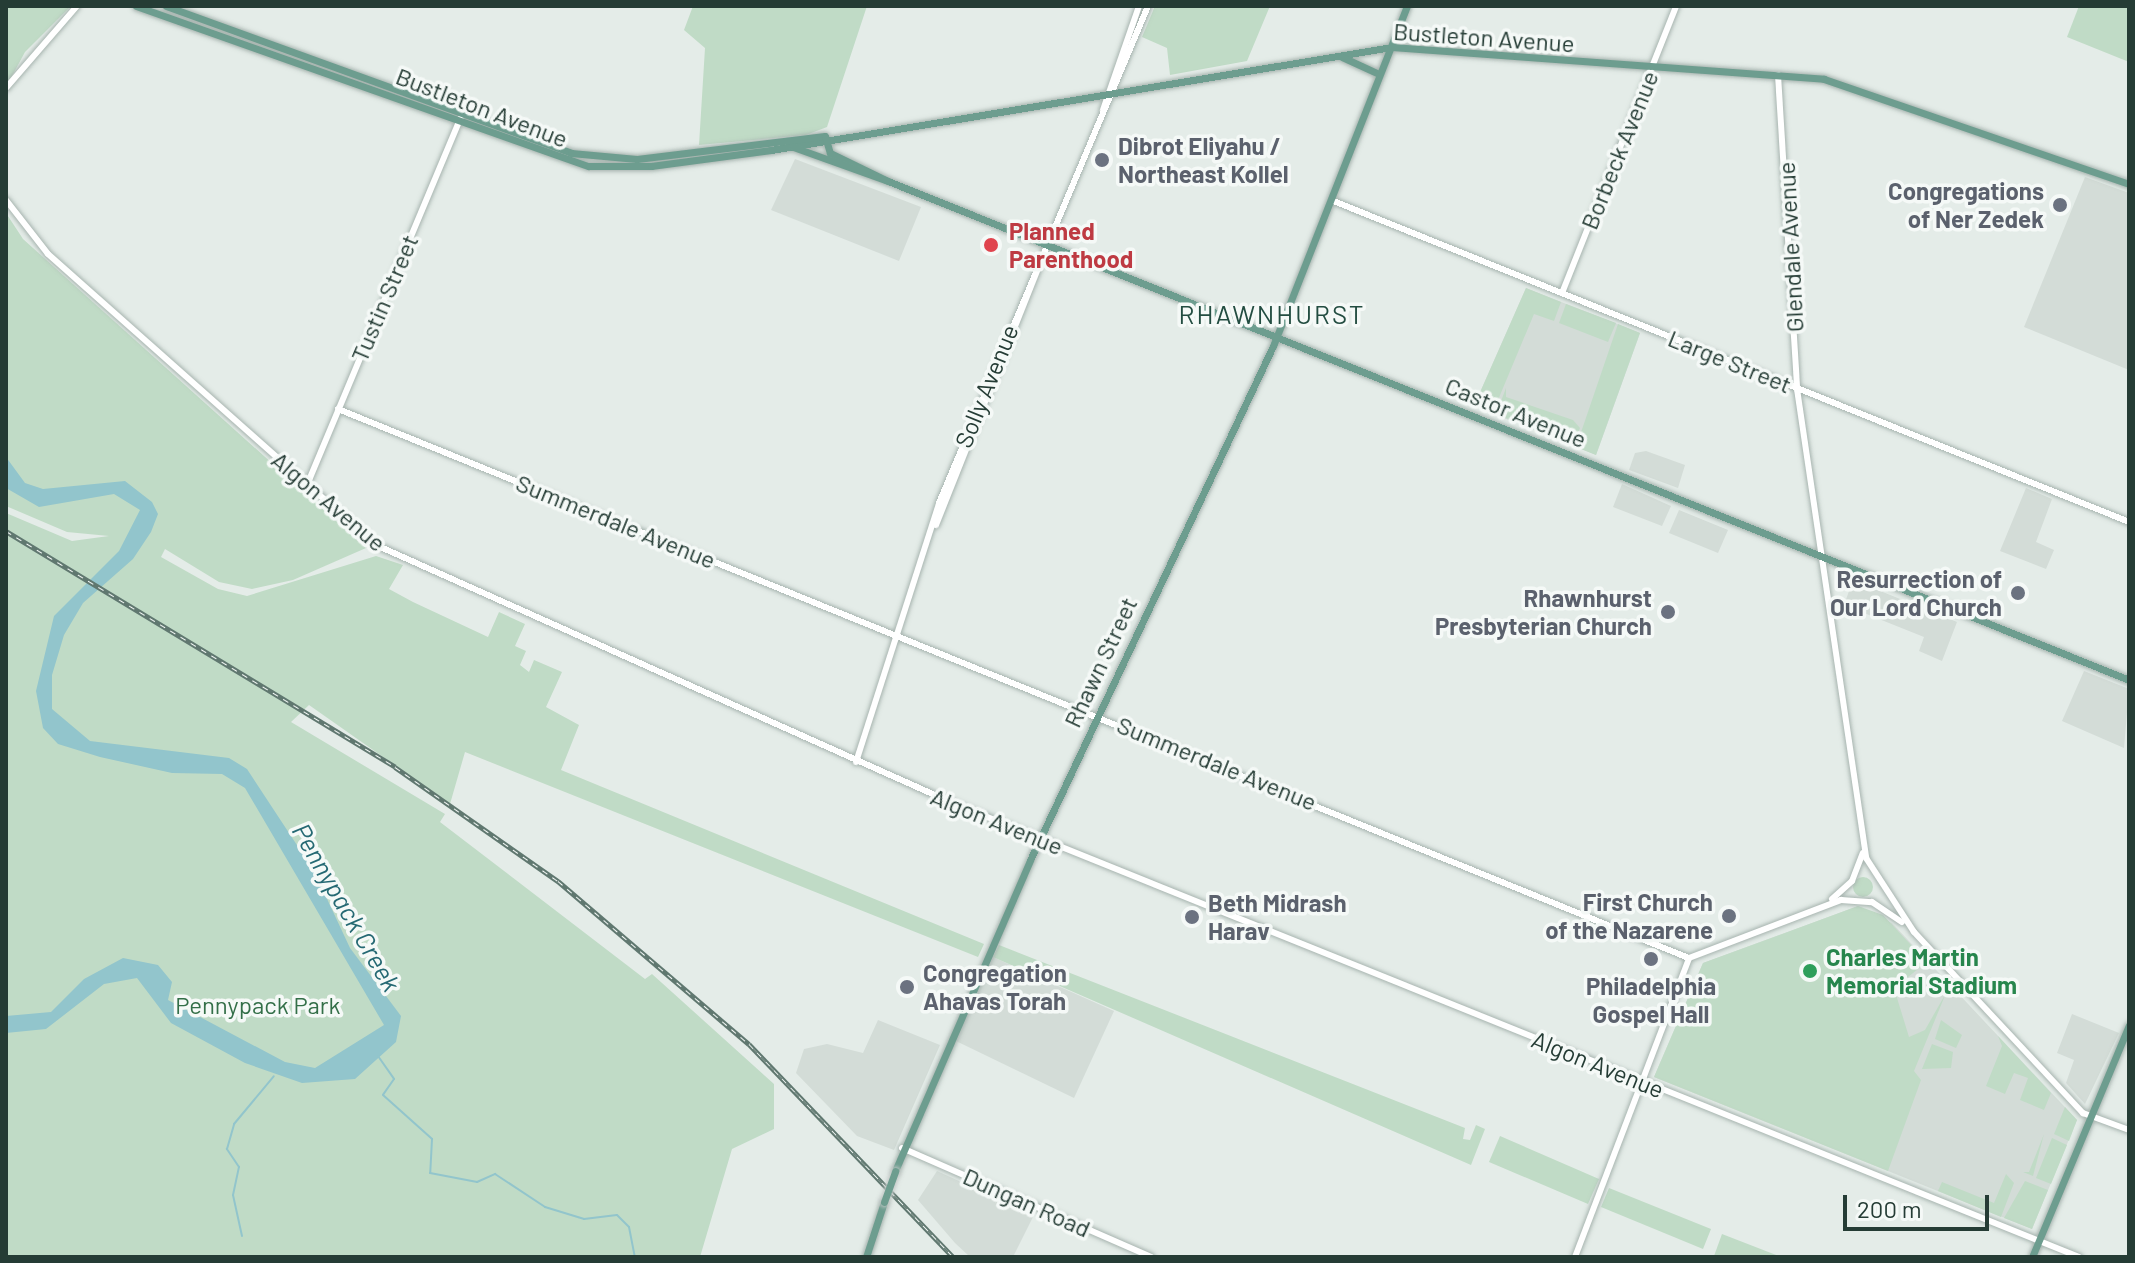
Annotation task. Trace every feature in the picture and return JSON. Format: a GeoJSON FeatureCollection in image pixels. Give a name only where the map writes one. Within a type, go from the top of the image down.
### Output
{"type":"FeatureCollection","features":[{"type":"Feature","properties":{"kind":"main road","name":"Bustleton Avenue"},"geometry":{"type":"LineString","coordinates":[[136,6],[559,159],[632,163],[790,146],[825,136]]}},
{"type":"Feature","properties":{"kind":"main road","name":"Bustleton Avenue"},"geometry":{"type":"LineString","coordinates":[[166,6],[463,112],[559,150],[632,163],[1102,97],[1392,47],[1651,69],[1778,75],[1842,84],[2129,184]]}},
{"type":"Feature","properties":{"kind":"main road","name":"Rhawn Street"},"geometry":{"type":"LineString","coordinates":[[866,1257],[902,1148],[1040,839],[1276,337],[1407,6]]}},
{"type":"Feature","properties":{"kind":"main road","name":"Rhawn Street"},"geometry":{"type":"LineString","coordinates":[[1376,86],[1392,47]]}},
{"type":"Feature","properties":{"kind":"main road"},"geometry":{"type":"LineString","coordinates":[[1341,56],[1379,74]]}},
{"type":"Feature","properties":{"kind":"main road","name":"Castor Avenue"},"geometry":{"type":"LineString","coordinates":[[825,136],[830,153],[888,181]]}},
{"type":"Feature","properties":{"kind":"main road","name":"Castor Avenue"},"geometry":{"type":"LineString","coordinates":[[790,146],[888,181],[2129,680]]}},
{"type":"Feature","properties":{"kind":"main road"},"geometry":{"type":"LineString","coordinates":[[2032,1257],[2129,1025]]}},
{"type":"Feature","properties":{"kind":"street"},"geometry":{"type":"LineString","coordinates":[[6,88],[77,6]]}},
{"type":"Feature","properties":{"kind":"street","name":"Solly Avenue"},"geometry":{"type":"LineString","coordinates":[[1103,110],[1102,97],[1139,6]]}},
{"type":"Feature","properties":{"kind":"street","name":"Solly Avenue"},"geometry":{"type":"LineString","coordinates":[[856,762],[892,632],[1047,245],[1148,6]]}},
{"type":"Feature","properties":{"kind":"street","name":"Borbeck Avenue"},"geometry":{"type":"LineString","coordinates":[[1562,293],[1676,6]]}},
{"type":"Feature","properties":{"kind":"street","name":"Glendale Avenue"},"geometry":{"type":"LineString","coordinates":[[1778,75],[1797,389],[1863,846],[1876,881],[1914,932],[2091,1116]]}},
{"type":"Feature","properties":{"kind":"street","name":"Tustin Street"},"geometry":{"type":"LineString","coordinates":[[307,485],[463,112]]}},
{"type":"Feature","properties":{"kind":"street","name":"Algon Avenue"},"geometry":{"type":"LineString","coordinates":[[6,200],[15,219],[376,545],[856,762],[1040,839],[2079,1257]]}},
{"type":"Feature","properties":{"kind":"street","name":"Large Street"},"geometry":{"type":"LineString","coordinates":[[1331,200],[2129,522]]}},
{"type":"Feature","properties":{"kind":"street","name":"Summerdale Avenue"},"geometry":{"type":"LineString","coordinates":[[338,409],[1098,715],[1689,958]]}},
{"type":"Feature","properties":{"kind":"street","name":"Glendale Avenue"},"geometry":{"type":"LineString","coordinates":[[1863,846],[1853,879],[1853,894],[1914,932]]}},
{"type":"Feature","properties":{"kind":"street"},"geometry":{"type":"LineString","coordinates":[[1575,1257],[1646,1082],[1689,958],[1825,904],[1864,900],[1876,881],[1865,873],[1853,879],[1825,904]]}},
{"type":"Feature","properties":{"kind":"street"},"geometry":{"type":"LineString","coordinates":[[2091,1116],[2129,1130]]}},
{"type":"Feature","properties":{"kind":"street","name":"Dungan Road"},"geometry":{"type":"LineString","coordinates":[[902,1148],[1151,1257]]}},
{"type":"Feature","properties":{"kind":"shaded area"},"geometry":{"type":"Polygon","coordinates":[[[795,159],[921,207],[899,261],[771,210],[795,159]]]}},
{"type":"Feature","properties":{"kind":"shaded area"},"geometry":{"type":"Polygon","coordinates":[[[2085,177],[2129,193],[2129,370],[2024,327],[2085,177]]]}},
{"type":"Feature","properties":{"kind":"shaded area"},"geometry":{"type":"Polygon","coordinates":[[[1526,288],[1640,333],[1596,455],[1474,406],[1526,288]]]}},
{"type":"Feature","properties":{"kind":"shaded area"},"geometry":{"type":"Polygon","coordinates":[[[1646,451],[1685,465],[1678,488],[1629,470],[1635,453],[1646,451]]]}},
{"type":"Feature","properties":{"kind":"shaded area"},"geometry":{"type":"Polygon","coordinates":[[[1622,484],[1671,506],[1662,526],[1613,507],[1622,484]]]}},
{"type":"Feature","properties":{"kind":"shaded area"},"geometry":{"type":"Polygon","coordinates":[[[2026,488],[2052,499],[2036,542],[2054,550],[2046,569],[2000,551],[2026,488]]]}},
{"type":"Feature","properties":{"kind":"shaded area"},"geometry":{"type":"Polygon","coordinates":[[[1679,510],[1728,530],[1718,553],[1669,533],[1679,510]]]}},
{"type":"Feature","properties":{"kind":"shaded area"},"geometry":{"type":"Polygon","coordinates":[[[1853,580],[1957,622],[1942,661],[1919,651],[1924,637],[1844,605],[1853,580]]]}},
{"type":"Feature","properties":{"kind":"shaded area"},"geometry":{"type":"Polygon","coordinates":[[[2084,671],[2129,689],[2124,748],[2062,721],[2084,671]]]}},
{"type":"Feature","properties":{"kind":"shaded area"},"geometry":{"type":"Polygon","coordinates":[[[1858,906],[1892,923],[2077,1120],[2032,1229],[1654,1077],[1703,963],[1858,906]]]}},
{"type":"Feature","properties":{"kind":"shaded area"},"geometry":{"type":"Polygon","coordinates":[[[993,957],[1114,1011],[1074,1098],[956,1041],[993,957]]]}},
{"type":"Feature","properties":{"kind":"shaded area"},"geometry":{"type":"Polygon","coordinates":[[[2072,1014],[2119,1033],[2085,1104],[2066,1083],[2074,1060],[2057,1053],[2072,1014]]]}},
{"type":"Feature","properties":{"kind":"shaded area"},"geometry":{"type":"Polygon","coordinates":[[[878,1020],[940,1045],[894,1150],[857,1136],[796,1073],[804,1049],[827,1044],[863,1053],[878,1020]]]}},
{"type":"Feature","properties":{"kind":"shaded area"},"geometry":{"type":"Polygon","coordinates":[[[937,1171],[1034,1215],[1013,1257],[970,1257],[955,1243],[918,1200],[937,1171]]]}},
{"type":"Feature","properties":{"kind":"green space"},"geometry":{"type":"Polygon","coordinates":[[[6,6],[71,6],[25,52],[6,87],[6,6]]]}},
{"type":"Feature","properties":{"kind":"green space"},"geometry":{"type":"Polygon","coordinates":[[[693,6],[867,6],[827,127],[806,135],[699,145],[705,48],[684,30],[693,6]]]}},
{"type":"Feature","properties":{"kind":"green space"},"geometry":{"type":"Polygon","coordinates":[[[1155,6],[1270,6],[1247,61],[1170,75],[1167,48],[1142,37],[1155,6]]]}},
{"type":"Feature","properties":{"kind":"green space"},"geometry":{"type":"Polygon","coordinates":[[[2079,6],[2129,6],[2129,62],[2067,37],[2079,6]]]}},
{"type":"Feature","properties":{"kind":"green space","name":"Pennypack Park"},"geometry":{"type":"Polygon","coordinates":[[[6,213],[23,239],[366,548],[293,580],[252,589],[219,582],[165,549],[161,557],[218,589],[247,596],[376,556],[403,565],[389,589],[488,637],[499,612],[525,624],[515,646],[526,651],[520,665],[529,672],[534,660],[562,672],[546,707],[579,725],[561,770],[984,944],[978,957],[465,752],[450,804],[309,705],[291,722],[445,814],[440,822],[645,979],[652,974],[774,1084],[774,1129],[732,1149],[700,1257],[6,1257],[6,513],[72,541],[109,536],[67,532],[6,506],[6,213]]]}},
{"type":"Feature","properties":{"kind":"green space"},"geometry":{"type":"Polygon","coordinates":[[[1526,288],[1561,302],[1554,321],[1534,314],[1493,412],[1474,406],[1526,288]]]}},
{"type":"Feature","properties":{"kind":"green space"},"geometry":{"type":"Polygon","coordinates":[[[1566,304],[1616,323],[1608,342],[1559,323],[1566,304]]]}},
{"type":"Feature","properties":{"kind":"green space"},"geometry":{"type":"Polygon","coordinates":[[[1618,324],[1640,333],[1596,455],[1576,447],[1618,324]]]}},
{"type":"Feature","properties":{"kind":"green space"},"geometry":{"type":"Polygon","coordinates":[[[1506,388],[1506,397],[1573,420],[1580,428],[1573,445],[1496,414],[1506,388]]]}},
{"type":"Feature","properties":{"kind":"green space"},"geometry":{"type":"Polygon","coordinates":[[[1863,877],[1870,880],[1873,887],[1870,894],[1863,897],[1856,894],[1853,887],[1856,880],[1863,877]]]}},
{"type":"Feature","properties":{"kind":"green space"},"geometry":{"type":"Polygon","coordinates":[[[1858,906],[1883,915],[1927,962],[1894,988],[1909,1037],[1925,1030],[1946,993],[1914,1071],[1921,1080],[1888,1171],[1654,1077],[1703,963],[1858,906]]]}},
{"type":"Feature","properties":{"kind":"green space"},"geometry":{"type":"Polygon","coordinates":[[[999,945],[1465,1128],[1463,1139],[1470,1140],[1476,1125],[1485,1129],[1471,1165],[993,957],[999,945]]]}},
{"type":"Feature","properties":{"kind":"green space"},"geometry":{"type":"Polygon","coordinates":[[[1941,1020],[1962,1035],[1956,1048],[1935,1039],[1941,1020]]]}},
{"type":"Feature","properties":{"kind":"green space"},"geometry":{"type":"Polygon","coordinates":[[[1998,1036],[2051,1093],[2044,1110],[2020,1100],[2028,1078],[2014,1073],[2005,1094],[1986,1086],[2002,1046],[1998,1036]]]}},
{"type":"Feature","properties":{"kind":"green space"},"geometry":{"type":"Polygon","coordinates":[[[1932,1044],[1953,1052],[1951,1068],[1922,1069],[1932,1044]]]}},
{"type":"Feature","properties":{"kind":"green space"},"geometry":{"type":"Polygon","coordinates":[[[2065,1107],[2077,1120],[2069,1141],[2054,1134],[2065,1107]]]}},
{"type":"Feature","properties":{"kind":"green space"},"geometry":{"type":"Polygon","coordinates":[[[2044,1134],[2033,1176],[2023,1172],[2029,1172],[2044,1134]]]}},
{"type":"Feature","properties":{"kind":"green space"},"geometry":{"type":"Polygon","coordinates":[[[1500,1136],[1599,1179],[1588,1204],[1489,1162],[1500,1136]]]}},
{"type":"Feature","properties":{"kind":"green space"},"geometry":{"type":"Polygon","coordinates":[[[2052,1138],[2067,1145],[2051,1184],[2036,1178],[2052,1138]]]}},
{"type":"Feature","properties":{"kind":"green space"},"geometry":{"type":"Polygon","coordinates":[[[2006,1174],[2014,1183],[2001,1217],[1938,1191],[1942,1182],[1994,1203],[2006,1174]]]}},
{"type":"Feature","properties":{"kind":"green space"},"geometry":{"type":"Polygon","coordinates":[[[2025,1181],[2048,1190],[2032,1229],[2004,1218],[2025,1181]]]}},
{"type":"Feature","properties":{"kind":"green space"},"geometry":{"type":"Polygon","coordinates":[[[1609,1188],[1711,1229],[1703,1249],[1601,1207],[1609,1188]]]}},
{"type":"Feature","properties":{"kind":"green space"},"geometry":{"type":"Polygon","coordinates":[[[1722,1234],[1781,1257],[1714,1256],[1722,1234]]]}},
{"type":"Feature","properties":{"kind":"water"},"geometry":{"type":"Polygon","coordinates":[[[6,457],[25,483],[43,489],[125,481],[152,502],[158,514],[151,532],[133,559],[83,603],[64,635],[52,675],[52,709],[90,741],[229,758],[247,769],[314,871],[350,948],[401,1016],[396,1042],[355,1079],[302,1083],[245,1063],[171,1023],[137,978],[104,984],[46,1029],[6,1033],[6,1016],[51,1012],[84,979],[123,958],[158,965],[172,982],[168,1000],[285,1062],[315,1068],[384,1025],[245,788],[222,774],[172,773],[100,757],[58,744],[43,728],[36,691],[54,616],[119,551],[140,510],[114,494],[39,507],[6,488],[6,457]]]}},
{"type":"Feature","properties":{"kind":"waterway"},"geometry":{"type":"LineString","coordinates":[[378,1056],[394,1079],[383,1095],[432,1139],[430,1173],[477,1182],[495,1174],[545,1207],[584,1219],[617,1215],[629,1227],[635,1257]]}},
{"type":"Feature","properties":{"kind":"waterway"},"geometry":{"type":"LineString","coordinates":[[242,1236],[233,1195],[239,1167],[227,1149],[234,1124],[274,1076]]}},
{"type":"Feature","properties":{"kind":"railway"},"geometry":{"type":"LineString","coordinates":[[6,531],[395,767],[558,881],[749,1044],[953,1257]]}},
{"type":"Feature","properties":{"kind":"place","name":"Dibrot Eliyahu / Northeast Kollel"},"geometry":{"type":"Point","coordinates":[1102,160]}},
{"type":"Feature","properties":{"kind":"place","name":"Congregations of Ner Zedek"},"geometry":{"type":"Point","coordinates":[2060,205]}},
{"type":"Feature","properties":{"kind":"place","name":"Planned Parenthood"},"geometry":{"type":"Point","coordinates":[991,245]}},
{"type":"Feature","properties":{"kind":"place","name":"Resurrection of Our Lord Church"},"geometry":{"type":"Point","coordinates":[2018,593]}},
{"type":"Feature","properties":{"kind":"place","name":"Rhawnhurst Presbyterian Church"},"geometry":{"type":"Point","coordinates":[1668,612]}},
{"type":"Feature","properties":{"kind":"place","name":"First Church of the Nazarene"},"geometry":{"type":"Point","coordinates":[1729,916]}},
{"type":"Feature","properties":{"kind":"place","name":"Beth Midrash Harav"},"geometry":{"type":"Point","coordinates":[1192,917]}},
{"type":"Feature","properties":{"kind":"place","name":"Philadelphia Gospel Hall"},"geometry":{"type":"Point","coordinates":[1651,959]}},
{"type":"Feature","properties":{"kind":"place","name":"Charles Martin Memorial Stadium"},"geometry":{"type":"Point","coordinates":[1810,971]}},
{"type":"Feature","properties":{"kind":"place","name":"Congregation Ahavas Torah"},"geometry":{"type":"Point","coordinates":[907,987]}},
{"type":"Feature","properties":{"kind":"district","name":"RHAWNHURST"},"geometry":{"type":"Point","coordinates":[1272,314]}},
{"type":"Feature","properties":{"kind":"water label","name":"Pennypack Creek"},"geometry":{"type":"Point","coordinates":[347,907]}}]}
